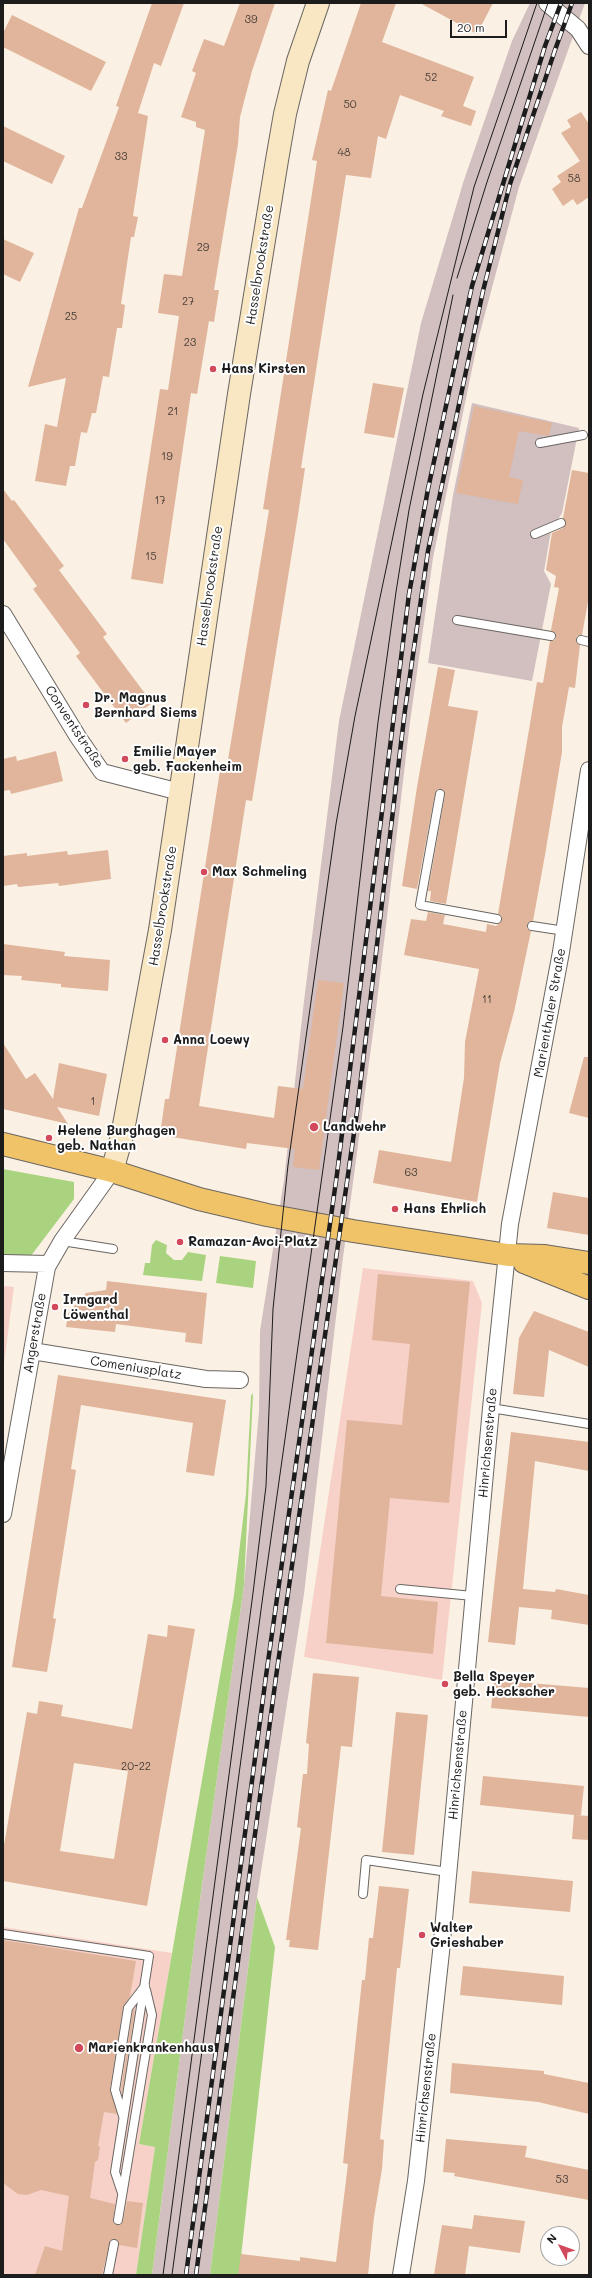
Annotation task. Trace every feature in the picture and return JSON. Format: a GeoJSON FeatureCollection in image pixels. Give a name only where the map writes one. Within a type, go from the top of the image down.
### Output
{"type":"FeatureCollection","features":[{"type":"Feature","properties":{"kind":"main road"},"geometry":{"type":"LineString","coordinates":[[3,1144],[112,1171],[199,1200],[267,1215],[353,1231],[508,1255],[545,1256],[589,1263]]}},
{"type":"Feature","properties":{"kind":"main road"},"geometry":{"type":"LineString","coordinates":[[508,1255],[589,1288]]}},
{"type":"Feature","properties":{"kind":"street","name":"Hasselbrookstraße"},"geometry":{"type":"LineString","coordinates":[[112,1171],[122,1136],[131,1077],[155,962],[239,394],[278,152],[298,61],[318,3]]}},
{"type":"Feature","properties":{"kind":"street"},"geometry":{"type":"LineString","coordinates":[[547,3],[578,29],[589,46]]}},
{"type":"Feature","properties":{"kind":"street","name":"Conventstraße"},"geometry":{"type":"LineString","coordinates":[[3,614],[78,737],[102,772],[180,792]]}},
{"type":"Feature","properties":{"kind":"street","name":"Marienthaler Straße"},"geometry":{"type":"LineString","coordinates":[[508,1255],[512,1210],[541,1068],[565,931],[589,770]]}},
{"type":"Feature","properties":{"kind":"street","name":"Angerstraße"},"geometry":{"type":"LineString","coordinates":[[3,1514],[48,1264],[62,1241],[112,1171]]}},
{"type":"Feature","properties":{"kind":"street","name":"Hinrichsenstraße"},"geometry":{"type":"LineString","coordinates":[[401,2275],[416,2180],[448,1872],[491,1408],[508,1255]]}},
{"type":"Feature","properties":{"kind":"street"},"geometry":{"type":"LineString","coordinates":[[3,1263],[48,1264]]}},
{"type":"Feature","properties":{"kind":"street","name":"Comeniusplatz"},"geometry":{"type":"LineString","coordinates":[[32,1351],[206,1379],[240,1380]]}},
{"type":"Feature","properties":{"kind":"lane"},"geometry":{"type":"LineString","coordinates":[[540,443],[583,435]]}},
{"type":"Feature","properties":{"kind":"lane"},"geometry":{"type":"LineString","coordinates":[[535,534],[561,523]]}},
{"type":"Feature","properties":{"kind":"lane"},"geometry":{"type":"LineString","coordinates":[[457,620],[551,636]]}},
{"type":"Feature","properties":{"kind":"lane"},"geometry":{"type":"LineString","coordinates":[[440,794],[420,905],[497,920]]}},
{"type":"Feature","properties":{"kind":"lane"},"geometry":{"type":"LineString","coordinates":[[532,926],[565,931]]}},
{"type":"Feature","properties":{"kind":"lane"},"geometry":{"type":"LineString","coordinates":[[62,1241],[113,1250]]}},
{"type":"Feature","properties":{"kind":"lane"},"geometry":{"type":"LineString","coordinates":[[491,1408],[589,1424]]}},
{"type":"Feature","properties":{"kind":"lane"},"geometry":{"type":"LineString","coordinates":[[400,1589],[474,1596]]}},
{"type":"Feature","properties":{"kind":"lane"},"geometry":{"type":"LineString","coordinates":[[363,1894],[366,1860],[448,1872]]}},
{"type":"Feature","properties":{"kind":"lane"},"geometry":{"type":"LineString","coordinates":[[3,1934],[149,1956],[146,1986],[115,2172],[122,2193]]}},
{"type":"Feature","properties":{"kind":"lane"},"geometry":{"type":"LineString","coordinates":[[124,2118],[115,2090],[128,2008],[146,1986]]}},
{"type":"Feature","properties":{"kind":"lane"},"geometry":{"type":"LineString","coordinates":[[118,2220],[152,2015],[146,1986]]}},
{"type":"Feature","properties":{"kind":"lane"},"geometry":{"type":"LineString","coordinates":[[108,2275],[114,2244]]}},
{"type":"Feature","properties":{"kind":"shaded area"},"geometry":{"type":"Polygon","coordinates":[[[530,3],[585,3],[519,187],[478,340],[433,558],[410,722],[376,1010],[342,1265],[304,1594],[257,1897],[210,2275],[152,2275],[201,1892],[244,1585],[259,1411],[260,1331],[284,1180],[304,1001],[339,721],[421,323],[464,180],[512,41],[530,3]]]}},
{"type":"Feature","properties":{"kind":"shaded area"},"geometry":{"type":"Polygon","coordinates":[[[472,403],[579,428],[562,513],[551,531],[544,571],[551,584],[532,681],[428,663],[453,495],[472,403]]]}},
{"type":"Feature","properties":{"kind":"shaded area"},"geometry":{"type":"Polygon","coordinates":[[[363,1268],[473,1281],[482,1303],[442,1680],[304,1657],[363,1268]]]}},
{"type":"Feature","properties":{"kind":"shaded area"},"geometry":{"type":"Polygon","coordinates":[[[3,1286],[14,1287],[3,1371],[3,1286]]]}},
{"type":"Feature","properties":{"kind":"shaded area","name":"Marienkrankenhaus"},"geometry":{"type":"Polygon","coordinates":[[[3,1927],[172,1953],[139,2144],[155,2147],[136,2275],[3,2275],[3,1927]]]}},
{"type":"Feature","properties":{"kind":"green space"},"geometry":{"type":"Polygon","coordinates":[[[3,1169],[74,1182],[74,1199],[30,1257],[3,1255],[3,1169]]]}},
{"type":"Feature","properties":{"kind":"green space"},"geometry":{"type":"Polygon","coordinates":[[[156,1240],[167,1245],[166,1253],[174,1260],[182,1260],[188,1252],[206,1255],[202,1281],[143,1275],[145,1263],[150,1263],[152,1245],[156,1240]]]}},
{"type":"Feature","properties":{"kind":"green space"},"geometry":{"type":"Polygon","coordinates":[[[220,1256],[256,1261],[253,1288],[216,1283],[220,1256]]]}},
{"type":"Feature","properties":{"kind":"green space"},"geometry":{"type":"Polygon","coordinates":[[[253,1393],[244,1585],[201,1892],[152,2275],[136,2275],[155,2147],[139,2144],[234,1595],[246,1494],[251,1396],[253,1393]]]}},
{"type":"Feature","properties":{"kind":"green space"},"geometry":{"type":"Polygon","coordinates":[[[257,1897],[275,1947],[239,2275],[210,2275],[257,1897]]]}},
{"type":"Feature","properties":{"kind":"building"},"geometry":{"type":"Polygon","coordinates":[[[152,3],[184,3],[161,66],[154,63],[138,113],[148,116],[133,216],[138,217],[134,237],[131,237],[121,304],[125,305],[122,328],[117,328],[109,377],[103,376],[96,413],[92,413],[87,433],[81,432],[75,466],[70,466],[66,486],[35,481],[45,424],[57,427],[66,378],[28,387],[79,208],[82,208],[119,107],[116,106],[152,3]]]}},
{"type":"Feature","properties":{"kind":"building"},"geometry":{"type":"Polygon","coordinates":[[[240,3],[275,3],[252,71],[240,117],[238,144],[214,290],[219,290],[214,322],[209,321],[197,394],[191,393],[163,584],[131,579],[160,389],[168,390],[179,316],[158,313],[164,274],[182,276],[205,130],[196,127],[196,122],[181,117],[196,73],[192,71],[204,39],[224,46],[240,3]]]}},
{"type":"Feature","properties":{"kind":"building"},"geometry":{"type":"Polygon","coordinates":[[[361,3],[396,3],[382,42],[474,77],[463,106],[476,111],[471,126],[441,116],[444,111],[400,95],[386,139],[378,136],[371,178],[346,175],[301,468],[305,468],[298,515],[252,801],[246,800],[199,1106],[274,1118],[278,1086],[303,1089],[318,980],[344,983],[319,1170],[293,1167],[295,1149],[247,1143],[246,1149],[160,1135],[165,1099],[169,1099],[221,764],[227,766],[269,510],[263,509],[317,161],[312,160],[328,90],[331,91],[361,3]]]}},
{"type":"Feature","properties":{"kind":"building"},"geometry":{"type":"Polygon","coordinates":[[[420,3],[493,3],[477,34],[420,3]]]}},
{"type":"Feature","properties":{"kind":"building"},"geometry":{"type":"Polygon","coordinates":[[[12,15],[106,62],[91,91],[3,47],[3,33],[12,15]]]}},
{"type":"Feature","properties":{"kind":"building"},"geometry":{"type":"Polygon","coordinates":[[[581,112],[589,124],[589,197],[577,205],[573,199],[563,206],[552,189],[561,182],[557,176],[580,161],[561,133],[571,127],[567,120],[581,112]]]}},
{"type":"Feature","properties":{"kind":"building"},"geometry":{"type":"Polygon","coordinates":[[[3,126],[65,156],[52,184],[3,161],[3,126]]]}},
{"type":"Feature","properties":{"kind":"building"},"geometry":{"type":"Polygon","coordinates":[[[3,239],[34,253],[20,282],[3,274],[3,239]]]}},
{"type":"Feature","properties":{"kind":"building"},"geometry":{"type":"Polygon","coordinates":[[[373,383],[404,388],[394,438],[364,433],[373,383]]]}},
{"type":"Feature","properties":{"kind":"building"},"geometry":{"type":"Polygon","coordinates":[[[474,406],[552,423],[549,436],[519,431],[509,477],[523,480],[518,504],[456,493],[474,406]]]}},
{"type":"Feature","properties":{"kind":"building"},"geometry":{"type":"Polygon","coordinates":[[[572,470],[589,473],[589,596],[582,635],[577,636],[576,639],[580,645],[575,688],[569,687],[562,727],[562,752],[545,855],[533,921],[527,925],[527,928],[531,931],[514,1012],[500,1063],[477,1202],[373,1183],[379,1150],[451,1162],[464,1078],[465,1042],[479,969],[404,955],[411,919],[426,921],[428,912],[445,915],[443,924],[486,932],[487,924],[496,926],[502,920],[502,917],[498,914],[537,682],[543,683],[550,641],[555,640],[556,637],[551,630],[559,588],[554,587],[556,576],[546,570],[552,533],[563,528],[566,524],[563,518],[572,470]]]}},
{"type":"Feature","properties":{"kind":"building"},"geometry":{"type":"Polygon","coordinates":[[[3,489],[12,501],[14,500],[64,566],[59,570],[107,634],[103,637],[152,703],[126,723],[76,656],[80,653],[33,589],[37,586],[3,539],[3,489]]]}},
{"type":"Feature","properties":{"kind":"building"},"geometry":{"type":"Polygon","coordinates":[[[438,667],[455,670],[448,706],[478,711],[446,904],[430,901],[431,891],[428,891],[445,795],[441,789],[438,789],[435,793],[417,889],[402,886],[417,787],[438,667]]]}},
{"type":"Feature","properties":{"kind":"building"},"geometry":{"type":"Polygon","coordinates":[[[56,751],[63,781],[11,794],[10,790],[3,791],[3,759],[16,756],[17,761],[56,751]]]}},
{"type":"Feature","properties":{"kind":"building"},"geometry":{"type":"Polygon","coordinates":[[[108,850],[111,879],[59,886],[58,883],[18,887],[17,884],[3,886],[3,856],[27,853],[27,856],[67,851],[68,855],[108,850]]]}},
{"type":"Feature","properties":{"kind":"building"},"geometry":{"type":"Polygon","coordinates":[[[3,944],[65,952],[64,956],[110,960],[108,991],[61,987],[61,984],[21,980],[22,976],[3,975],[3,944]]]}},
{"type":"Feature","properties":{"kind":"building"},"geometry":{"type":"Polygon","coordinates":[[[3,1043],[26,1079],[35,1073],[53,1099],[59,1063],[107,1074],[99,1116],[57,1107],[68,1124],[3,1109],[3,1043]]]}},
{"type":"Feature","properties":{"kind":"building"},"geometry":{"type":"Polygon","coordinates":[[[584,1057],[589,1057],[589,1118],[569,1113],[584,1057]]]}},
{"type":"Feature","properties":{"kind":"building"},"geometry":{"type":"Polygon","coordinates":[[[553,1192],[589,1198],[589,1235],[547,1228],[553,1192]]]}},
{"type":"Feature","properties":{"kind":"building"},"geometry":{"type":"Polygon","coordinates":[[[378,1274],[470,1282],[449,1503],[390,1498],[381,1596],[438,1602],[433,1654],[326,1643],[347,1420],[402,1425],[410,1344],[372,1340],[378,1274]]]}},
{"type":"Feature","properties":{"kind":"building"},"geometry":{"type":"Polygon","coordinates":[[[107,1281],[207,1293],[202,1344],[185,1342],[186,1333],[116,1324],[115,1332],[66,1327],[68,1314],[76,1304],[86,1293],[106,1290],[107,1281]]]}},
{"type":"Feature","properties":{"kind":"building"},"geometry":{"type":"Polygon","coordinates":[[[534,1311],[589,1332],[589,1367],[549,1350],[544,1397],[513,1394],[519,1338],[534,1311]]]}},
{"type":"Feature","properties":{"kind":"building"},"geometry":{"type":"Polygon","coordinates":[[[58,1375],[226,1400],[214,1476],[186,1472],[193,1423],[81,1405],[71,1469],[76,1470],[53,1618],[56,1619],[47,1672],[12,1667],[58,1375]]]}},
{"type":"Feature","properties":{"kind":"building"},"geometry":{"type":"Polygon","coordinates":[[[511,1432],[589,1442],[589,1471],[535,1461],[523,1589],[555,1592],[556,1589],[589,1595],[589,1625],[551,1619],[552,1610],[519,1607],[515,1645],[488,1642],[511,1432]]]}},
{"type":"Feature","properties":{"kind":"building"},"geometry":{"type":"Polygon","coordinates":[[[168,1625],[195,1629],[147,1906],[3,1881],[3,1851],[27,1712],[37,1714],[39,1701],[63,1705],[61,1716],[132,1729],[148,1634],[167,1637],[168,1625]],[[74,1763],[60,1851],[114,1859],[128,1771],[74,1763]]]}},
{"type":"Feature","properties":{"kind":"building"},"geometry":{"type":"Polygon","coordinates":[[[313,1673],[359,1677],[352,1747],[341,1746],[318,1950],[289,1947],[290,1940],[286,1940],[301,1828],[297,1827],[303,1774],[307,1774],[309,1744],[306,1743],[313,1673]]]}},
{"type":"Feature","properties":{"kind":"building"},"geometry":{"type":"Polygon","coordinates":[[[494,1680],[589,1688],[589,1717],[491,1708],[494,1680]]]}},
{"type":"Feature","properties":{"kind":"building"},"geometry":{"type":"Polygon","coordinates":[[[396,1712],[428,1715],[414,1855],[382,1852],[396,1712]]]}},
{"type":"Feature","properties":{"kind":"building"},"geometry":{"type":"Polygon","coordinates":[[[483,1776],[584,1786],[581,1815],[576,1815],[589,1816],[589,1840],[572,1839],[574,1815],[480,1805],[483,1776]]]}},
{"type":"Feature","properties":{"kind":"building"},"geometry":{"type":"Polygon","coordinates":[[[472,1871],[573,1881],[570,1912],[469,1903],[472,1871]]]}},
{"type":"Feature","properties":{"kind":"building"},"geometry":{"type":"Polygon","coordinates":[[[379,1886],[409,1889],[400,1968],[397,1968],[380,2139],[384,2140],[382,2169],[374,2217],[368,2275],[238,2275],[241,2254],[300,2261],[300,2257],[336,2262],[348,2164],[343,2163],[362,1980],[365,1980],[369,1938],[373,1938],[379,1886]]]}},
{"type":"Feature","properties":{"kind":"building","name":"Marienkrankenhaus"},"geometry":{"type":"Polygon","coordinates":[[[3,1940],[136,1961],[130,1996],[123,2007],[110,2089],[117,2114],[104,2112],[98,2146],[100,2147],[98,2160],[95,2162],[90,2198],[115,2204],[113,2222],[117,2225],[123,2221],[127,2201],[143,2203],[137,2248],[119,2245],[115,2239],[110,2240],[102,2275],[35,2275],[45,2246],[62,2251],[69,2196],[41,2190],[27,2195],[18,2194],[3,2183],[3,1940]]]}},
{"type":"Feature","properties":{"kind":"building"},"geometry":{"type":"Polygon","coordinates":[[[463,1966],[564,1976],[562,2005],[460,1995],[463,1966]]]}},
{"type":"Feature","properties":{"kind":"building"},"geometry":{"type":"Polygon","coordinates":[[[133,2010],[135,2010],[122,2093],[121,2090],[133,2010]]]}},
{"type":"Feature","properties":{"kind":"building"},"geometry":{"type":"Polygon","coordinates":[[[452,2063],[544,2071],[544,2074],[589,2083],[589,2114],[538,2102],[450,2093],[452,2063]]]}},
{"type":"Feature","properties":{"kind":"building"},"geometry":{"type":"Polygon","coordinates":[[[446,2139],[527,2146],[525,2157],[589,2170],[589,2200],[454,2176],[455,2173],[443,2172],[446,2139]]]}},
{"type":"Feature","properties":{"kind":"building"},"geometry":{"type":"Polygon","coordinates":[[[474,2215],[525,2221],[520,2253],[469,2246],[465,2275],[434,2275],[442,2225],[472,2229],[474,2215]]]}},
{"type":"Feature","properties":{"kind":"tram line"},"geometry":{"type":"LineString","coordinates":[[163,2275],[266,1486],[273,1309],[288,1165],[336,824],[355,716],[423,394],[474,187],[537,3]]}},
{"type":"Feature","properties":{"kind":"tram line"},"geometry":{"type":"LineString","coordinates":[[457,278],[487,182],[548,3]]}},
{"type":"Feature","properties":{"kind":"tram line"},"geometry":{"type":"LineString","coordinates":[[172,2275],[263,1595],[343,1027],[378,722],[396,592],[409,510],[453,295]]}},
{"type":"Feature","properties":{"kind":"railway"},"geometry":{"type":"LineString","coordinates":[[186,2275],[266,1676],[337,1174],[409,594],[428,489],[472,286],[545,46],[561,3]]}},
{"type":"Feature","properties":{"kind":"railway"},"geometry":{"type":"LineString","coordinates":[[196,2275],[276,1677],[357,1112],[405,710],[428,551],[483,291],[510,184],[572,3]]}},
{"type":"Feature","properties":{"kind":"place","name":"Hans Kirsten"},"geometry":{"type":"Point","coordinates":[213,369]}},
{"type":"Feature","properties":{"kind":"place","name":"Dr. Magnus Bernhard Siems"},"geometry":{"type":"Point","coordinates":[86,705]}},
{"type":"Feature","properties":{"kind":"place","name":"Emilie Mayer geb. Fackenheim"},"geometry":{"type":"Point","coordinates":[125,759]}},
{"type":"Feature","properties":{"kind":"place","name":"Max Schmeling"},"geometry":{"type":"Point","coordinates":[204,872]}},
{"type":"Feature","properties":{"kind":"place","name":"Anna Loewy"},"geometry":{"type":"Point","coordinates":[165,1040]}},
{"type":"Feature","properties":{"kind":"place","name":"Landwehr"},"geometry":{"type":"Point","coordinates":[314,1127]}},
{"type":"Feature","properties":{"kind":"place","name":"Helene Burghagen geb. Nathan"},"geometry":{"type":"Point","coordinates":[49,1138]}},
{"type":"Feature","properties":{"kind":"place","name":"Hans Ehrlich"},"geometry":{"type":"Point","coordinates":[395,1209]}},
{"type":"Feature","properties":{"kind":"place","name":"Ramazan-Avci-Platz"},"geometry":{"type":"Point","coordinates":[180,1242]}},
{"type":"Feature","properties":{"kind":"place","name":"Irmgard Löwenthal"},"geometry":{"type":"Point","coordinates":[55,1307]}},
{"type":"Feature","properties":{"kind":"place","name":"Bella Speyer geb. Heckscher"},"geometry":{"type":"Point","coordinates":[445,1684]}},
{"type":"Feature","properties":{"kind":"place","name":"Walter Grieshaber"},"geometry":{"type":"Point","coordinates":[422,1935]}},
{"type":"Feature","properties":{"kind":"place","name":"Marienkrankenhaus"},"geometry":{"type":"Point","coordinates":[79,2048]}}]}
